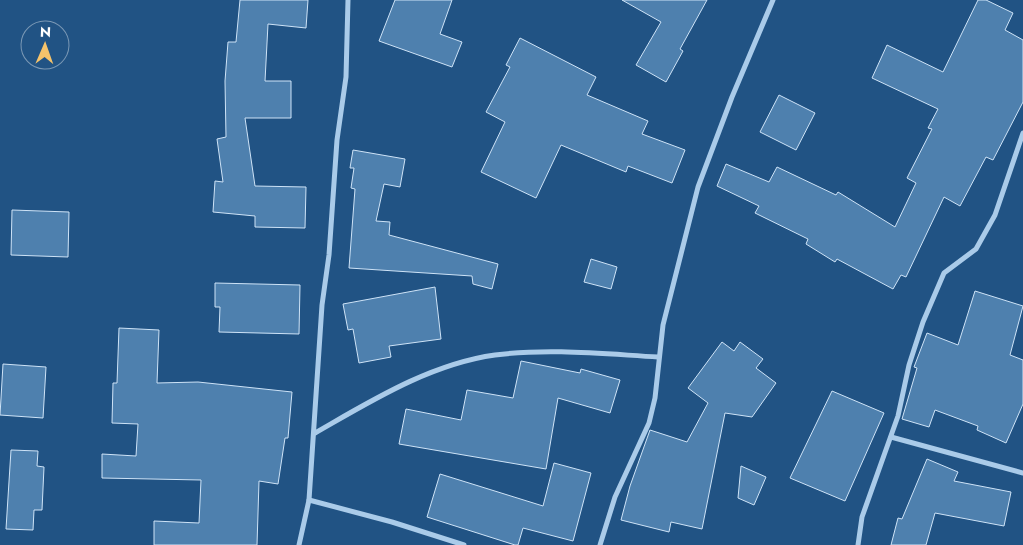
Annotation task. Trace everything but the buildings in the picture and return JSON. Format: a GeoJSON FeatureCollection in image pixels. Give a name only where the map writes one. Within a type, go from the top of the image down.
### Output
{"type":"FeatureCollection","features":[{"type":"Feature","properties":{"kind":"street"},"geometry":{"type":"LineString","coordinates":[[298,545],[302,521],[309,500],[315,433],[322,305],[329,255],[337,140],[346,77],[348,0]]}},
{"type":"Feature","properties":{"kind":"street"},"geometry":{"type":"LineString","coordinates":[[600,545],[615,497],[648,423],[655,398],[658,357],[664,326],[698,187],[732,98],[773,0]]}},
{"type":"Feature","properties":{"kind":"street"},"geometry":{"type":"LineString","coordinates":[[858,545],[862,517],[898,416],[909,365],[944,273],[976,249],[995,215],[1023,132]]}},
{"type":"Feature","properties":{"kind":"street"},"geometry":{"type":"LineString","coordinates":[[315,433],[405,383],[443,369],[486,357],[555,352],[658,357]]}},
{"type":"Feature","properties":{"kind":"street"},"geometry":{"type":"LineString","coordinates":[[891,437],[1023,473]]}},
{"type":"Feature","properties":{"kind":"street"},"geometry":{"type":"LineString","coordinates":[[309,500],[392,522],[464,545]]}}]}
